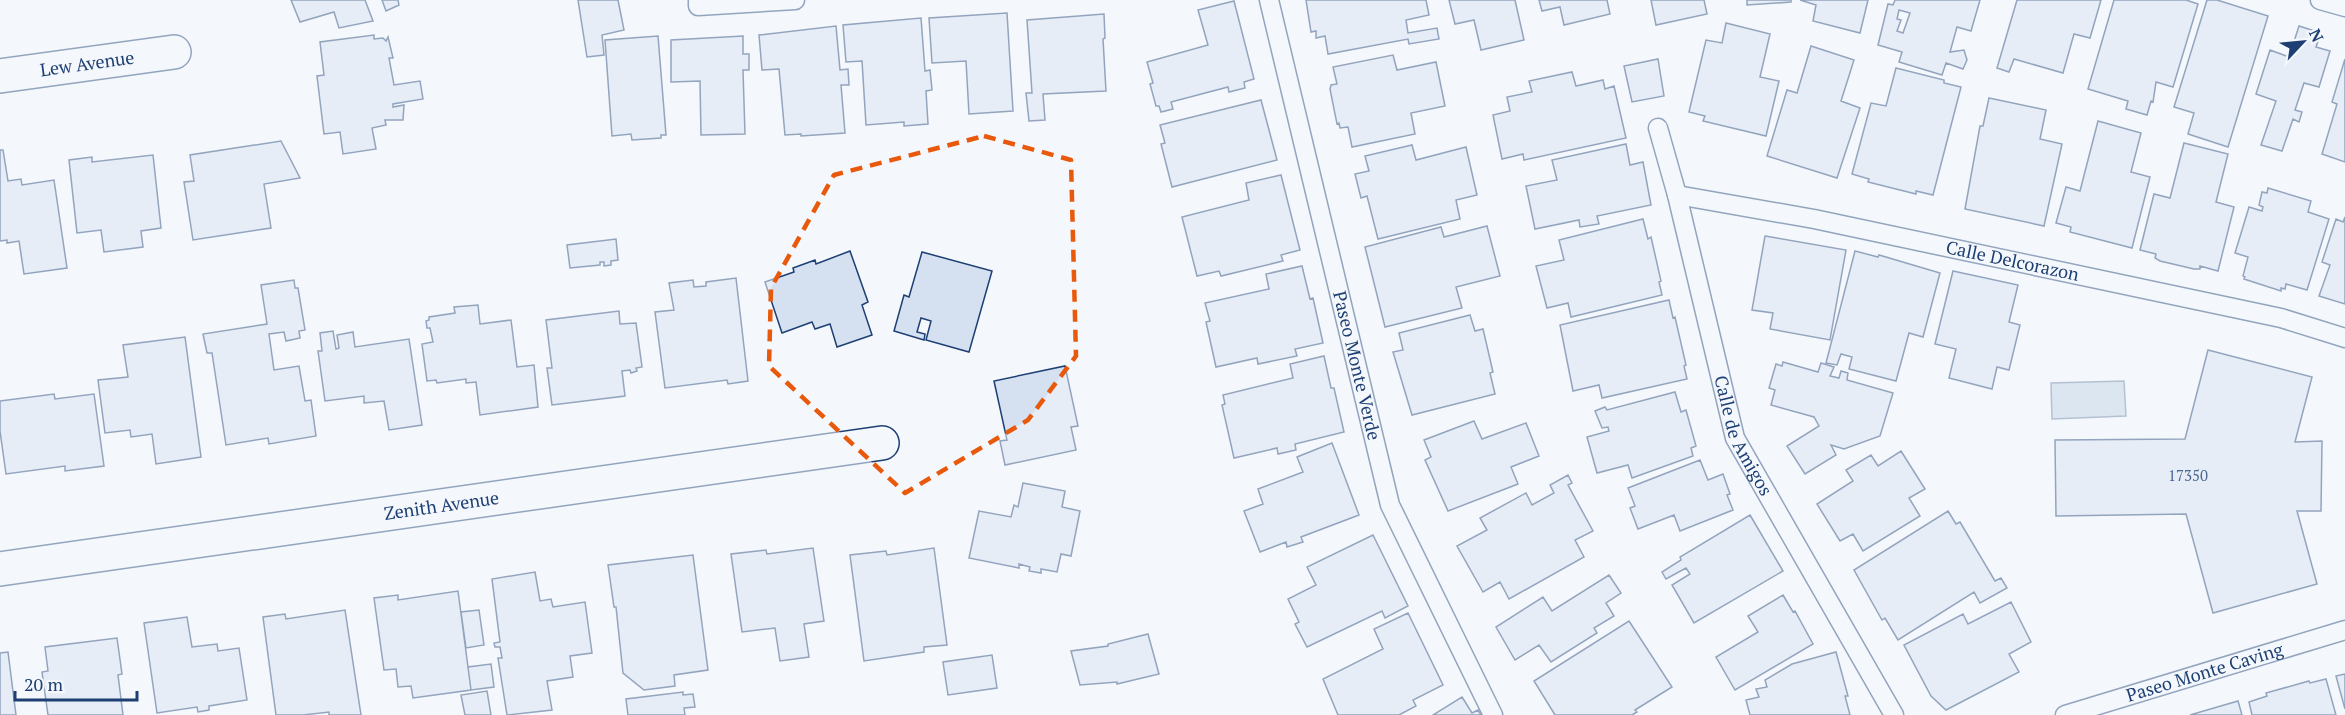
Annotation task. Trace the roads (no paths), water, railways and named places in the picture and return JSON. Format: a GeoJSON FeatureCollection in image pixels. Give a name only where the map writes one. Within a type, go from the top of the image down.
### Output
{"type":"FeatureCollection","features":[{"type":"Feature","properties":{"kind":"street","name":"Lew Avenue"},"geometry":{"type":"LineString","coordinates":[[0,76],[174,52]]}},
{"type":"Feature","properties":{"kind":"street","name":"Zenith Avenue"},"geometry":{"type":"LineString","coordinates":[[0,569],[882,443]]}},
{"type":"Feature","properties":{"kind":"lane"},"geometry":{"type":"LineString","coordinates":[[698,3],[795,0]]}},
{"type":"Feature","properties":{"kind":"lane","name":"Paseo Monte Verde"},"geometry":{"type":"LineString","coordinates":[[1269,0],[1390,505],[1493,715]]}},
{"type":"Feature","properties":{"kind":"lane"},"geometry":{"type":"LineString","coordinates":[[2320,0],[2345,7]]}},
{"type":"Feature","properties":{"kind":"lane","name":"Calle de Amigos"},"geometry":{"type":"LineString","coordinates":[[1658,128],[1677,195],[1735,438],[1894,715]]}},
{"type":"Feature","properties":{"kind":"lane","name":"Calle Delcorazon"},"geometry":{"type":"LineString","coordinates":[[1677,195],[1814,219],[2246,310],[2281,318],[2345,338]]}},
{"type":"Feature","properties":{"kind":"lane","name":"Paseo Monte Caving"},"geometry":{"type":"LineString","coordinates":[[2065,715],[2345,630]]}},
{"type":"Feature","properties":{"kind":"water"},"geometry":{"type":"Polygon","coordinates":[[[2124,381],[2126,416],[2052,419],[2051,383],[2124,381]]]}}]}
